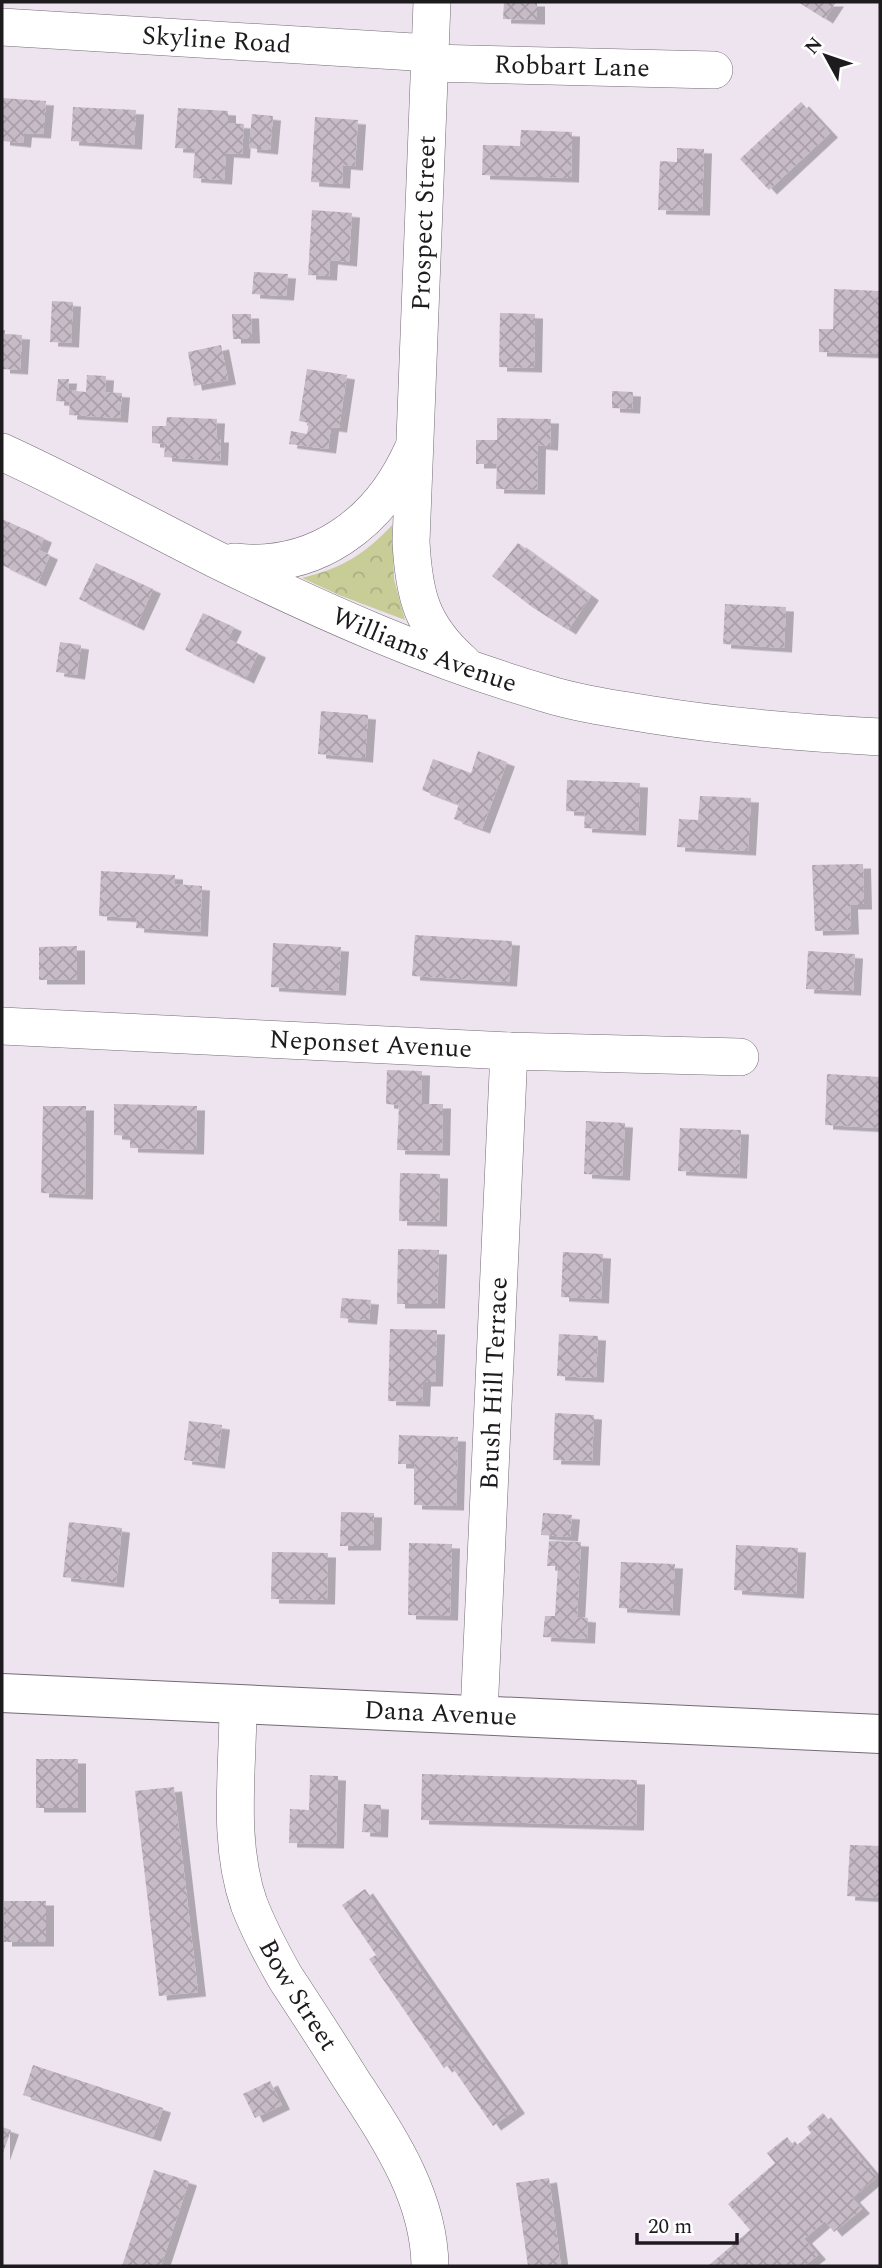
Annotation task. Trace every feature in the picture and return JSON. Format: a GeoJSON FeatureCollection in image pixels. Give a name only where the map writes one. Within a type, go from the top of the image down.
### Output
{"type":"FeatureCollection","features":[{"type":"Feature","properties":{"kind":"street","name":"Prospect Street"},"geometry":{"type":"LineString","coordinates":[[432,2],[411,541],[415,588],[421,608],[441,642],[469,669]]}},
{"type":"Feature","properties":{"kind":"street","name":"Skyline Road"},"geometry":{"type":"LineString","coordinates":[[2,27],[430,58]]}},
{"type":"Feature","properties":{"kind":"street","name":"Robbart Lane"},"geometry":{"type":"LineString","coordinates":[[430,58],[715,70]]}},
{"type":"Feature","properties":{"kind":"street","name":"Prospect Street"},"geometry":{"type":"LineString","coordinates":[[218,560],[264,564],[286,561],[328,545],[364,520],[381,502],[395,483],[415,444]]}},
{"type":"Feature","properties":{"kind":"street","name":"Williams Avenue"},"geometry":{"type":"LineString","coordinates":[[2,452],[218,560],[394,640],[469,669],[547,694],[634,712],[773,729],[880,737]]}},
{"type":"Feature","properties":{"kind":"street","name":"Neponset Avenue"},"geometry":{"type":"LineString","coordinates":[[2,1026],[509,1051],[740,1057]]}},
{"type":"Feature","properties":{"kind":"street","name":"Brush Hill Terrace"},"geometry":{"type":"LineString","coordinates":[[479,1714],[509,1051]]}},
{"type":"Feature","properties":{"kind":"street","name":"Dana Avenue"},"geometry":{"type":"LineString","coordinates":[[2,1693],[880,1734]]}},
{"type":"Feature","properties":{"kind":"street","name":"Bow Street"},"geometry":{"type":"LineString","coordinates":[[238,1705],[236,1821],[242,1877],[249,1903],[285,1977],[381,2125],[409,2177],[420,2203],[426,2228],[430,2266]]}},
{"type":"Feature","properties":{"kind":"green space"},"geometry":{"type":"Polygon","coordinates":[[[392,525],[394,579],[405,620],[302,578],[341,565],[372,545],[392,525]]]}},
{"type":"Feature","properties":{"kind":"building"},"geometry":{"type":"Polygon","coordinates":[[[504,2],[537,2],[537,20],[503,19],[504,2]]]}},
{"type":"Feature","properties":{"kind":"building"},"geometry":{"type":"Polygon","coordinates":[[[798,2],[836,2],[825,19],[798,2]]]}},
{"type":"Feature","properties":{"kind":"building"},"geometry":{"type":"Polygon","coordinates":[[[2,98],[46,101],[43,134],[24,133],[23,143],[2,141],[2,98]]]}},
{"type":"Feature","properties":{"kind":"building"},"geometry":{"type":"Polygon","coordinates":[[[801,102],[830,133],[769,190],[740,159],[801,102]]]}},
{"type":"Feature","properties":{"kind":"building"},"geometry":{"type":"Polygon","coordinates":[[[73,107],[136,110],[134,145],[71,141],[73,107]]]}},
{"type":"Feature","properties":{"kind":"building"},"geometry":{"type":"Polygon","coordinates":[[[178,108],[228,111],[228,123],[244,124],[242,154],[226,153],[224,180],[193,178],[195,149],[175,148],[178,108]]]}},
{"type":"Feature","properties":{"kind":"building"},"geometry":{"type":"Polygon","coordinates":[[[252,114],[273,116],[270,150],[249,148],[252,114]]]}},
{"type":"Feature","properties":{"kind":"building"},"geometry":{"type":"Polygon","coordinates":[[[315,117],[358,120],[355,166],[343,165],[342,184],[311,182],[315,117]]]}},
{"type":"Feature","properties":{"kind":"building"},"geometry":{"type":"Polygon","coordinates":[[[521,130],[572,132],[571,178],[482,175],[483,145],[520,146],[521,130]]]}},
{"type":"Feature","properties":{"kind":"building"},"geometry":{"type":"Polygon","coordinates":[[[677,148],[704,149],[702,211],[658,210],[660,161],[677,162],[677,148]]]}},
{"type":"Feature","properties":{"kind":"building"},"geometry":{"type":"Polygon","coordinates":[[[312,210],[352,213],[349,262],[330,260],[329,276],[308,275],[312,210]]]}},
{"type":"Feature","properties":{"kind":"building"},"geometry":{"type":"Polygon","coordinates":[[[254,272],[288,274],[286,296],[252,294],[254,272]]]}},
{"type":"Feature","properties":{"kind":"building"},"geometry":{"type":"Polygon","coordinates":[[[834,289],[880,291],[880,354],[819,352],[819,329],[833,329],[834,289]]]}},
{"type":"Feature","properties":{"kind":"building"},"geometry":{"type":"Polygon","coordinates":[[[52,301],[73,302],[71,343],[50,342],[52,301]]]}},
{"type":"Feature","properties":{"kind":"building"},"geometry":{"type":"Polygon","coordinates":[[[500,313],[535,314],[534,368],[499,367],[500,313]]]}},
{"type":"Feature","properties":{"kind":"building"},"geometry":{"type":"Polygon","coordinates":[[[232,314],[251,314],[252,339],[233,339],[232,314]]]}},
{"type":"Feature","properties":{"kind":"building"},"geometry":{"type":"Polygon","coordinates":[[[2,330],[5,330],[5,334],[22,335],[20,370],[2,369],[2,330]]]}},
{"type":"Feature","properties":{"kind":"building"},"geometry":{"type":"Polygon","coordinates":[[[221,345],[228,380],[194,386],[188,352],[221,345]]]}},
{"type":"Feature","properties":{"kind":"building"},"geometry":{"type":"Polygon","coordinates":[[[307,369],[347,375],[339,428],[331,427],[328,449],[289,444],[291,431],[307,434],[309,423],[299,421],[307,369]]]}},
{"type":"Feature","properties":{"kind":"building"},"geometry":{"type":"Polygon","coordinates":[[[87,375],[106,376],[105,392],[122,393],[120,418],[69,415],[70,402],[56,401],[58,379],[69,379],[68,390],[86,392],[87,375]]]}},
{"type":"Feature","properties":{"kind":"building"},"geometry":{"type":"Polygon","coordinates":[[[612,391],[633,392],[632,409],[612,408],[612,391]]]}},
{"type":"Feature","properties":{"kind":"building"},"geometry":{"type":"Polygon","coordinates":[[[167,417],[217,419],[216,438],[221,438],[220,461],[164,457],[165,444],[152,443],[152,426],[166,426],[167,417]]]}},
{"type":"Feature","properties":{"kind":"building"},"geometry":{"type":"Polygon","coordinates":[[[497,418],[551,419],[550,446],[538,445],[537,490],[496,489],[497,464],[476,464],[476,440],[497,440],[497,418]]]}},
{"type":"Feature","properties":{"kind":"building"},"geometry":{"type":"Polygon","coordinates":[[[2,519],[44,538],[39,550],[50,555],[38,582],[2,565],[2,519]]]}},
{"type":"Feature","properties":{"kind":"building"},"geometry":{"type":"Polygon","coordinates":[[[518,543],[591,596],[568,630],[532,607],[492,576],[518,543]]]}},
{"type":"Feature","properties":{"kind":"building"},"geometry":{"type":"Polygon","coordinates":[[[96,563],[153,589],[136,626],[79,599],[96,563]]]}},
{"type":"Feature","properties":{"kind":"building"},"geometry":{"type":"Polygon","coordinates":[[[725,604],[786,607],[784,648],[723,644],[725,604]]]}},
{"type":"Feature","properties":{"kind":"building"},"geometry":{"type":"Polygon","coordinates":[[[203,613],[234,627],[228,639],[258,653],[246,679],[185,650],[203,613]]]}},
{"type":"Feature","properties":{"kind":"building"},"geometry":{"type":"Polygon","coordinates":[[[60,642],[81,645],[77,675],[56,672],[60,642]]]}},
{"type":"Feature","properties":{"kind":"building"},"geometry":{"type":"Polygon","coordinates":[[[321,711],[368,715],[365,758],[318,754],[321,711]]]}},
{"type":"Feature","properties":{"kind":"building"},"geometry":{"type":"Polygon","coordinates":[[[478,751],[507,762],[482,829],[454,819],[459,804],[422,790],[433,759],[471,773],[478,751]]]}},
{"type":"Feature","properties":{"kind":"building"},"geometry":{"type":"Polygon","coordinates":[[[567,780],[640,783],[638,831],[584,828],[585,812],[566,811],[567,780]]]}},
{"type":"Feature","properties":{"kind":"building"},"geometry":{"type":"Polygon","coordinates":[[[700,796],[751,798],[748,851],[677,847],[679,819],[698,820],[700,796]]]}},
{"type":"Feature","properties":{"kind":"building"},"geometry":{"type":"Polygon","coordinates":[[[863,864],[864,905],[850,905],[851,930],[815,931],[812,865],[863,864]]]}},
{"type":"Feature","properties":{"kind":"building"},"geometry":{"type":"Polygon","coordinates":[[[101,871],[175,875],[175,884],[202,886],[200,932],[136,928],[137,918],[99,916],[101,871]]]}},
{"type":"Feature","properties":{"kind":"building"},"geometry":{"type":"Polygon","coordinates":[[[415,935],[512,941],[509,982],[412,976],[415,935]]]}},
{"type":"Feature","properties":{"kind":"building"},"geometry":{"type":"Polygon","coordinates":[[[273,943],[341,947],[338,991],[271,987],[273,943]]]}},
{"type":"Feature","properties":{"kind":"building"},"geometry":{"type":"Polygon","coordinates":[[[77,946],[77,980],[39,980],[39,947],[77,946]]]}},
{"type":"Feature","properties":{"kind":"building"},"geometry":{"type":"Polygon","coordinates":[[[808,951],[855,954],[853,991],[806,989],[808,951]]]}},
{"type":"Feature","properties":{"kind":"building"},"geometry":{"type":"Polygon","coordinates":[[[387,1070],[422,1071],[421,1104],[443,1104],[442,1151],[397,1150],[399,1105],[386,1104],[387,1070]]]}},
{"type":"Feature","properties":{"kind":"building"},"geometry":{"type":"Polygon","coordinates":[[[827,1074],[880,1077],[880,1128],[825,1125],[827,1074]]]}},
{"type":"Feature","properties":{"kind":"building"},"geometry":{"type":"Polygon","coordinates":[[[114,1104],[197,1106],[196,1150],[130,1148],[130,1136],[114,1135],[114,1104]]]}},
{"type":"Feature","properties":{"kind":"building"},"geometry":{"type":"Polygon","coordinates":[[[43,1106],[86,1106],[85,1195],[41,1193],[43,1106]]]}},
{"type":"Feature","properties":{"kind":"building"},"geometry":{"type":"Polygon","coordinates":[[[586,1121],[625,1123],[622,1176],[584,1174],[586,1121]]]}},
{"type":"Feature","properties":{"kind":"building"},"geometry":{"type":"Polygon","coordinates":[[[680,1128],[741,1130],[739,1174],[678,1171],[680,1128]]]}},
{"type":"Feature","properties":{"kind":"building"},"geometry":{"type":"Polygon","coordinates":[[[400,1173],[440,1174],[439,1222],[399,1221],[400,1173]]]}},
{"type":"Feature","properties":{"kind":"building"},"geometry":{"type":"Polygon","coordinates":[[[398,1249],[439,1250],[437,1304],[397,1304],[398,1249]]]}},
{"type":"Feature","properties":{"kind":"building"},"geometry":{"type":"Polygon","coordinates":[[[563,1252],[603,1254],[601,1299],[561,1297],[563,1252]]]}},
{"type":"Feature","properties":{"kind":"building"},"geometry":{"type":"Polygon","coordinates":[[[342,1298],[371,1300],[369,1320],[340,1318],[342,1298]]]}},
{"type":"Feature","properties":{"kind":"building"},"geometry":{"type":"Polygon","coordinates":[[[390,1329],[437,1330],[435,1382],[423,1382],[422,1402],[388,1401],[390,1329]]]}},
{"type":"Feature","properties":{"kind":"building"},"geometry":{"type":"Polygon","coordinates":[[[559,1334],[598,1336],[596,1378],[557,1376],[559,1334]]]}},
{"type":"Feature","properties":{"kind":"building"},"geometry":{"type":"Polygon","coordinates":[[[555,1413],[594,1415],[592,1461],[553,1460],[555,1413]]]}},
{"type":"Feature","properties":{"kind":"building"},"geometry":{"type":"Polygon","coordinates":[[[189,1421],[222,1425],[217,1464],[184,1460],[189,1421]]]}},
{"type":"Feature","properties":{"kind":"building"},"geometry":{"type":"Polygon","coordinates":[[[399,1435],[458,1437],[456,1506],[414,1505],[414,1464],[398,1464],[399,1435]]]}},
{"type":"Feature","properties":{"kind":"building"},"geometry":{"type":"Polygon","coordinates":[[[341,1512],[374,1513],[373,1546],[340,1546],[341,1512]]]}},
{"type":"Feature","properties":{"kind":"building"},"geometry":{"type":"Polygon","coordinates":[[[543,1513],[572,1515],[570,1537],[541,1535],[543,1513]]]}},
{"type":"Feature","properties":{"kind":"building"},"geometry":{"type":"Polygon","coordinates":[[[69,1522],[122,1528],[116,1583],[63,1577],[69,1522]]]}},
{"type":"Feature","properties":{"kind":"building"},"geometry":{"type":"Polygon","coordinates":[[[549,1541],[581,1542],[577,1617],[588,1618],[587,1639],[543,1637],[545,1616],[555,1616],[558,1566],[547,1566],[549,1541]]]}},
{"type":"Feature","properties":{"kind":"building"},"geometry":{"type":"Polygon","coordinates":[[[409,1543],[452,1544],[450,1616],[408,1615],[409,1543]]]}},
{"type":"Feature","properties":{"kind":"building"},"geometry":{"type":"Polygon","coordinates":[[[736,1545],[798,1548],[796,1594],[734,1590],[736,1545]]]}},
{"type":"Feature","properties":{"kind":"building"},"geometry":{"type":"Polygon","coordinates":[[[272,1552],[328,1553],[327,1600],[271,1599],[272,1552]]]}},
{"type":"Feature","properties":{"kind":"building"},"geometry":{"type":"Polygon","coordinates":[[[621,1562],[675,1564],[672,1611],[619,1608],[621,1562]]]}},
{"type":"Feature","properties":{"kind":"building"},"geometry":{"type":"Polygon","coordinates":[[[36,1759],[78,1759],[78,1808],[36,1808],[36,1759]]]}},
{"type":"Feature","properties":{"kind":"building"},"geometry":{"type":"Polygon","coordinates":[[[422,1774],[637,1780],[636,1826],[421,1820],[422,1774]]]}},
{"type":"Feature","properties":{"kind":"building"},"geometry":{"type":"Polygon","coordinates":[[[310,1775],[338,1776],[336,1844],[289,1843],[290,1809],[309,1810],[310,1775]]]}},
{"type":"Feature","properties":{"kind":"building"},"geometry":{"type":"Polygon","coordinates":[[[174,1787],[198,1992],[159,1996],[135,1791],[174,1787]]]}},
{"type":"Feature","properties":{"kind":"building"},"geometry":{"type":"Polygon","coordinates":[[[364,1804],[381,1805],[380,1833],[362,1832],[364,1804]]]}},
{"type":"Feature","properties":{"kind":"building"},"geometry":{"type":"Polygon","coordinates":[[[850,1845],[880,1846],[880,1898],[847,1896],[850,1845]]]}},
{"type":"Feature","properties":{"kind":"building"},"geometry":{"type":"Polygon","coordinates":[[[365,1889],[517,2109],[493,2126],[450,2064],[444,2068],[369,1959],[376,1955],[342,1905],[365,1889]]]}},
{"type":"Feature","properties":{"kind":"building"},"geometry":{"type":"Polygon","coordinates":[[[4,1901],[46,1901],[46,1942],[4,1942],[4,1901]]]}},
{"type":"Feature","properties":{"kind":"building"},"geometry":{"type":"Polygon","coordinates":[[[33,2065],[163,2108],[153,2137],[23,2095],[33,2065]]]}},
{"type":"Feature","properties":{"kind":"building"},"geometry":{"type":"Polygon","coordinates":[[[270,2081],[282,2105],[255,2118],[243,2094],[270,2081]]]}},
{"type":"Feature","properties":{"kind":"building"},"geometry":{"type":"Polygon","coordinates":[[[823,2113],[877,2177],[852,2198],[862,2209],[834,2232],[825,2221],[804,2239],[818,2255],[804,2266],[708,2266],[750,2230],[728,2204],[775,2163],[767,2153],[787,2137],[795,2147],[811,2133],[807,2127],[823,2113]]]}},
{"type":"Feature","properties":{"kind":"building"},"geometry":{"type":"Polygon","coordinates":[[[2,2127],[11,2130],[2,2156],[2,2127]]]}},
{"type":"Feature","properties":{"kind":"building"},"geometry":{"type":"Polygon","coordinates":[[[154,2170],[189,2181],[161,2266],[122,2266],[154,2170]]]}},
{"type":"Feature","properties":{"kind":"building"},"geometry":{"type":"Polygon","coordinates":[[[549,2178],[561,2266],[528,2266],[516,2183],[549,2178]]]}}]}
